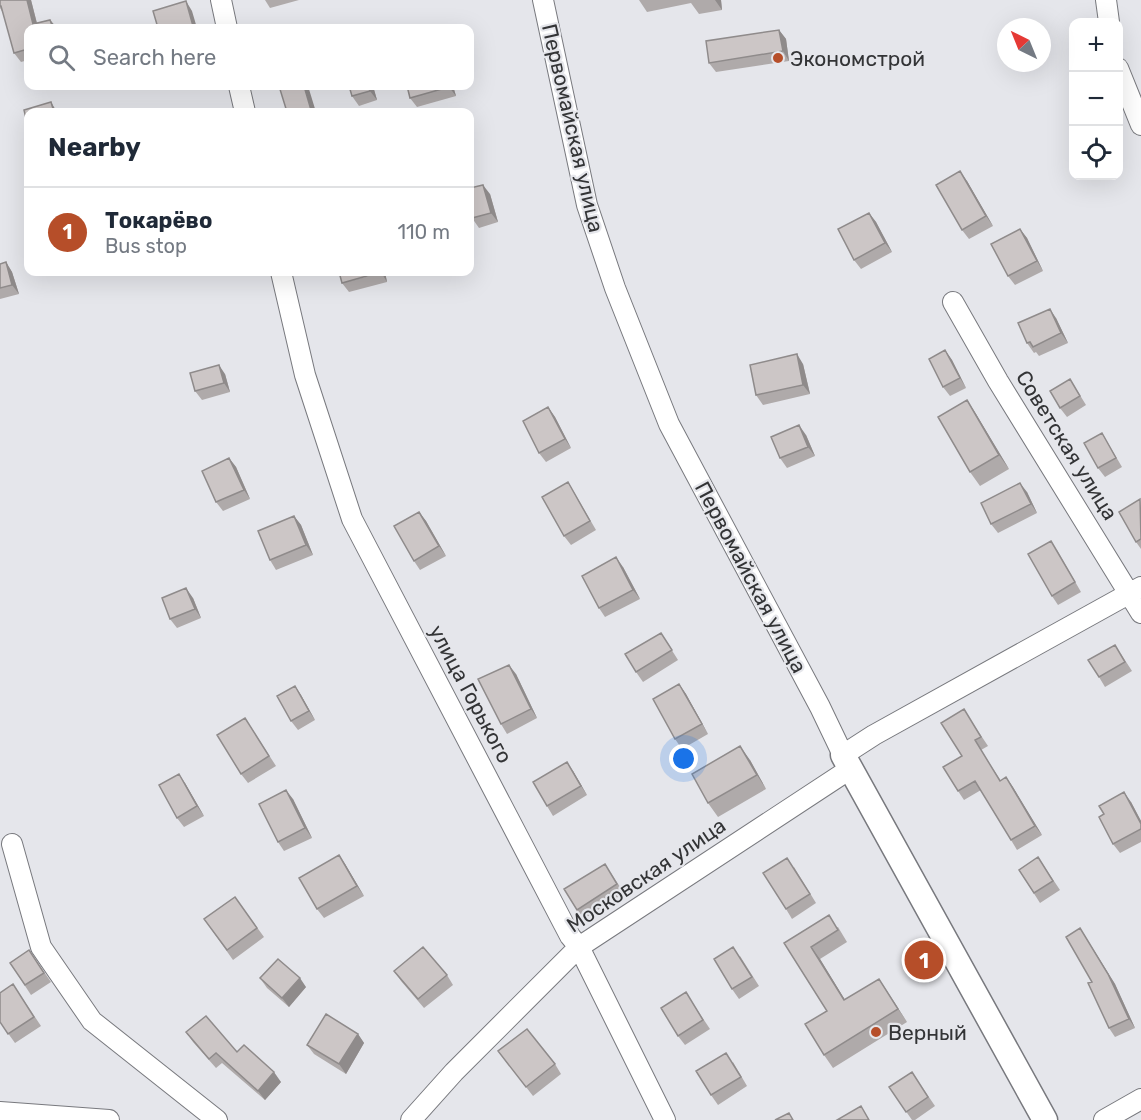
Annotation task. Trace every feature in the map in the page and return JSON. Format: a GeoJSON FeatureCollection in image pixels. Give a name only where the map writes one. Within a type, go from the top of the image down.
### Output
{"type":"FeatureCollection","features":[{"type":"Feature","properties":{"kind":"street"},"geometry":{"type":"LineString","coordinates":[[221,0],[226,24]]}},
{"type":"Feature","properties":{"kind":"street","name":"Первомайская улица"},"geometry":{"type":"LineString","coordinates":[[543,0],[587,205],[615,288],[669,424],[820,707],[846,762],[1045,1120]]}},
{"type":"Feature","properties":{"kind":"street"},"geometry":{"type":"LineString","coordinates":[[1106,0],[1108,18]]}},
{"type":"Feature","properties":{"kind":"street"},"geometry":{"type":"LineString","coordinates":[[1121,72],[1141,125]]}},
{"type":"Feature","properties":{"kind":"street"},"geometry":{"type":"LineString","coordinates":[[240,90],[244,108]]}},
{"type":"Feature","properties":{"kind":"street","name":"улица Горького"},"geometry":{"type":"LineString","coordinates":[[282,276],[305,375],[352,519],[570,936],[579,947],[665,1120]]}},
{"type":"Feature","properties":{"kind":"street","name":"Советская улица"},"geometry":{"type":"LineString","coordinates":[[953,302],[998,381],[1135,589],[1141,613]]}},
{"type":"Feature","properties":{"kind":"street","name":"Московская улица"},"geometry":{"type":"LineString","coordinates":[[411,1120],[454,1072],[579,947],[846,762],[874,735],[1135,589]]}},
{"type":"Feature","properties":{"kind":"street"},"geometry":{"type":"LineString","coordinates":[[12,844],[41,947],[92,1021],[217,1120]]}},
{"type":"Feature","properties":{"kind":"street"},"geometry":{"type":"LineString","coordinates":[[1104,1120],[1141,1099]]}},
{"type":"Feature","properties":{"kind":"street"},"geometry":{"type":"LineString","coordinates":[[0,1112],[109,1120]]}},
{"type":"Feature","properties":{"kind":"building"},"geometry":{"type":"Polygon","coordinates":[[[0,0],[27,0],[33,24],[24,24],[24,50],[14,53],[0,0]]]}},
{"type":"Feature","properties":{"kind":"building"},"geometry":{"type":"Polygon","coordinates":[[[186,1],[192,24],[157,24],[153,11],[186,1]]]}},
{"type":"Feature","properties":{"kind":"building"},"geometry":{"type":"Polygon","coordinates":[[[50,20],[52,24],[33,24],[50,20]]]}},
{"type":"Feature","properties":{"kind":"building"},"geometry":{"type":"Polygon","coordinates":[[[779,30],[783,51],[709,63],[706,41],[779,30]]]}},
{"type":"Feature","properties":{"kind":"building"},"geometry":{"type":"Polygon","coordinates":[[[280,90],[305,90],[310,108],[286,108],[280,90]]]}},
{"type":"Feature","properties":{"kind":"building"},"geometry":{"type":"Polygon","coordinates":[[[350,90],[370,90],[370,91],[352,96],[350,90]]]}},
{"type":"Feature","properties":{"kind":"building"},"geometry":{"type":"Polygon","coordinates":[[[408,90],[438,90],[410,98],[408,90]]]}},
{"type":"Feature","properties":{"kind":"building"},"geometry":{"type":"Polygon","coordinates":[[[51,102],[53,108],[31,108],[51,102]]]}},
{"type":"Feature","properties":{"kind":"building"},"geometry":{"type":"Polygon","coordinates":[[[960,171],[986,216],[962,230],[936,185],[960,171]]]}},
{"type":"Feature","properties":{"kind":"building"},"geometry":{"type":"Polygon","coordinates":[[[483,185],[491,213],[474,217],[474,187],[483,185]]]}},
{"type":"Feature","properties":{"kind":"building"},"geometry":{"type":"Polygon","coordinates":[[[869,213],[885,243],[854,260],[838,229],[869,213]]]}},
{"type":"Feature","properties":{"kind":"building"},"geometry":{"type":"Polygon","coordinates":[[[1020,229],[1037,261],[1008,276],[991,244],[1020,229]]]}},
{"type":"Feature","properties":{"kind":"building"},"geometry":{"type":"Polygon","coordinates":[[[6,262],[12,285],[0,288],[0,264],[6,262]]]}},
{"type":"Feature","properties":{"kind":"building"},"geometry":{"type":"Polygon","coordinates":[[[340,276],[367,276],[342,283],[340,276]]]}},
{"type":"Feature","properties":{"kind":"building"},"geometry":{"type":"Polygon","coordinates":[[[1050,309],[1061,333],[1033,347],[1030,342],[1027,343],[1018,323],[1050,309]]]}},
{"type":"Feature","properties":{"kind":"building"},"geometry":{"type":"Polygon","coordinates":[[[945,350],[960,378],[943,387],[929,359],[945,350]]]}},
{"type":"Feature","properties":{"kind":"building"},"geometry":{"type":"Polygon","coordinates":[[[797,354],[803,385],[756,395],[750,365],[797,354]]]}},
{"type":"Feature","properties":{"kind":"building"},"geometry":{"type":"Polygon","coordinates":[[[219,365],[224,383],[195,391],[190,373],[219,365]]]}},
{"type":"Feature","properties":{"kind":"building"},"geometry":{"type":"Polygon","coordinates":[[[1070,379],[1080,396],[1060,408],[1050,391],[1070,379]]]}},
{"type":"Feature","properties":{"kind":"building"},"geometry":{"type":"Polygon","coordinates":[[[967,400],[999,455],[970,472],[938,417],[967,400]]]}},
{"type":"Feature","properties":{"kind":"building"},"geometry":{"type":"Polygon","coordinates":[[[548,407],[565,439],[539,453],[523,421],[548,407]]]}},
{"type":"Feature","properties":{"kind":"building"},"geometry":{"type":"Polygon","coordinates":[[[799,425],[808,447],[780,458],[771,437],[799,425]]]}},
{"type":"Feature","properties":{"kind":"building"},"geometry":{"type":"Polygon","coordinates":[[[1102,433],[1116,458],[1098,468],[1084,443],[1102,433]]]}},
{"type":"Feature","properties":{"kind":"building"},"geometry":{"type":"Polygon","coordinates":[[[229,458],[244,490],[216,502],[202,471],[229,458]]]}},
{"type":"Feature","properties":{"kind":"building"},"geometry":{"type":"Polygon","coordinates":[[[568,482],[590,521],[564,536],[542,497],[568,482]]]}},
{"type":"Feature","properties":{"kind":"building"},"geometry":{"type":"Polygon","coordinates":[[[1020,483],[1031,504],[991,524],[981,503],[1020,483]]]}},
{"type":"Feature","properties":{"kind":"building"},"geometry":{"type":"Polygon","coordinates":[[[1140,499],[1141,539],[1136,542],[1119,512],[1140,499]]]}},
{"type":"Feature","properties":{"kind":"building"},"geometry":{"type":"Polygon","coordinates":[[[419,512],[439,546],[414,561],[394,526],[419,512]]]}},
{"type":"Feature","properties":{"kind":"building"},"geometry":{"type":"Polygon","coordinates":[[[294,516],[306,545],[270,560],[258,531],[294,516]]]}},
{"type":"Feature","properties":{"kind":"building"},"geometry":{"type":"Polygon","coordinates":[[[1051,541],[1075,582],[1052,596],[1028,554],[1051,541]]]}},
{"type":"Feature","properties":{"kind":"building"},"geometry":{"type":"Polygon","coordinates":[[[616,557],[633,590],[599,608],[582,576],[616,557]]]}},
{"type":"Feature","properties":{"kind":"building"},"geometry":{"type":"Polygon","coordinates":[[[186,588],[195,609],[170,619],[162,598],[186,588]]]}},
{"type":"Feature","properties":{"kind":"building"},"geometry":{"type":"Polygon","coordinates":[[[661,633],[672,650],[636,672],[625,654],[661,633]]]}},
{"type":"Feature","properties":{"kind":"building"},"geometry":{"type":"Polygon","coordinates":[[[1115,645],[1125,662],[1099,677],[1088,660],[1115,645]]]}},
{"type":"Feature","properties":{"kind":"building"},"geometry":{"type":"Polygon","coordinates":[[[509,665],[531,709],[501,724],[478,679],[509,665]]]}},
{"type":"Feature","properties":{"kind":"building"},"geometry":{"type":"Polygon","coordinates":[[[679,684],[702,724],[675,739],[653,699],[679,684]]]}},
{"type":"Feature","properties":{"kind":"building"},"geometry":{"type":"Polygon","coordinates":[[[295,686],[309,711],[291,721],[277,696],[295,686]]]}},
{"type":"Feature","properties":{"kind":"building"},"geometry":{"type":"Polygon","coordinates":[[[964,709],[981,737],[975,740],[1000,781],[1006,777],[1035,826],[1011,840],[975,781],[958,791],[943,767],[962,756],[941,723],[964,709]]]}},
{"type":"Feature","properties":{"kind":"building"},"geometry":{"type":"Polygon","coordinates":[[[245,718],[269,756],[241,774],[217,735],[245,718]]]}},
{"type":"Feature","properties":{"kind":"building"},"geometry":{"type":"Polygon","coordinates":[[[740,746],[757,775],[708,803],[692,774],[740,746]]]}},
{"type":"Feature","properties":{"kind":"building"},"geometry":{"type":"Polygon","coordinates":[[[567,762],[581,786],[547,806],[533,782],[567,762]]]}},
{"type":"Feature","properties":{"kind":"building"},"geometry":{"type":"Polygon","coordinates":[[[179,774],[197,806],[177,818],[159,785],[179,774]]]}},
{"type":"Feature","properties":{"kind":"building"},"geometry":{"type":"Polygon","coordinates":[[[286,790],[305,828],[278,842],[259,804],[286,790]]]}},
{"type":"Feature","properties":{"kind":"building"},"geometry":{"type":"Polygon","coordinates":[[[1124,792],[1141,824],[1141,829],[1113,844],[1099,817],[1104,814],[1099,806],[1124,792]]]}},
{"type":"Feature","properties":{"kind":"building"},"geometry":{"type":"Polygon","coordinates":[[[339,855],[357,886],[317,909],[299,878],[339,855]]]}},
{"type":"Feature","properties":{"kind":"building"},"geometry":{"type":"Polygon","coordinates":[[[1038,857],[1053,881],[1034,893],[1019,870],[1038,857]]]}},
{"type":"Feature","properties":{"kind":"building"},"geometry":{"type":"Polygon","coordinates":[[[787,858],[810,894],[786,909],[763,873],[787,858]]]}},
{"type":"Feature","properties":{"kind":"building"},"geometry":{"type":"Polygon","coordinates":[[[605,864],[617,884],[577,910],[564,889],[605,864]]]}},
{"type":"Feature","properties":{"kind":"building"},"geometry":{"type":"Polygon","coordinates":[[[235,897],[257,928],[227,950],[204,919],[235,897]]]}},
{"type":"Feature","properties":{"kind":"building"},"geometry":{"type":"Polygon","coordinates":[[[829,915],[838,930],[811,947],[844,1000],[879,979],[898,1009],[824,1055],[805,1024],[827,1011],[784,943],[829,915]]]}},
{"type":"Feature","properties":{"kind":"building"},"geometry":{"type":"Polygon","coordinates":[[[1080,928],[1108,974],[1129,1019],[1109,1028],[1088,983],[1092,982],[1066,937],[1080,928]]]}},
{"type":"Feature","properties":{"kind":"building"},"geometry":{"type":"Polygon","coordinates":[[[423,947],[447,975],[418,999],[394,971],[423,947]]]}},
{"type":"Feature","properties":{"kind":"building"},"geometry":{"type":"Polygon","coordinates":[[[733,947],[752,977],[732,989],[714,959],[733,947]]]}},
{"type":"Feature","properties":{"kind":"building"},"geometry":{"type":"Polygon","coordinates":[[[29,950],[44,973],[25,985],[10,963],[29,950]]]}},
{"type":"Feature","properties":{"kind":"building"},"geometry":{"type":"Polygon","coordinates":[[[278,959],[300,978],[282,998],[260,978],[278,959]]]}},
{"type":"Feature","properties":{"kind":"building"},"geometry":{"type":"Polygon","coordinates":[[[13,984],[34,1017],[8,1034],[0,1022],[0,993],[13,984]]]}},
{"type":"Feature","properties":{"kind":"building"},"geometry":{"type":"Polygon","coordinates":[[[686,992],[703,1020],[678,1036],[661,1008],[686,992]]]}},
{"type":"Feature","properties":{"kind":"building"},"geometry":{"type":"Polygon","coordinates":[[[326,1014],[358,1034],[339,1064],[307,1045],[326,1014]]]}},
{"type":"Feature","properties":{"kind":"building"},"geometry":{"type":"Polygon","coordinates":[[[206,1016],[237,1052],[244,1045],[274,1072],[258,1091],[216,1053],[209,1059],[186,1032],[206,1016]]]}},
{"type":"Feature","properties":{"kind":"building"},"geometry":{"type":"Polygon","coordinates":[[[527,1029],[555,1064],[526,1087],[498,1051],[527,1029]]]}},
{"type":"Feature","properties":{"kind":"building"},"geometry":{"type":"Polygon","coordinates":[[[726,1053],[741,1077],[711,1095],[696,1071],[726,1053]]]}},
{"type":"Feature","properties":{"kind":"building"},"geometry":{"type":"Polygon","coordinates":[[[912,1072],[928,1097],[906,1112],[889,1087],[912,1072]]]}},
{"type":"Feature","properties":{"kind":"building"},"geometry":{"type":"Polygon","coordinates":[[[861,1106],[869,1120],[837,1120],[861,1106]]]}},
{"type":"Feature","properties":{"kind":"building"},"geometry":{"type":"Polygon","coordinates":[[[789,1113],[793,1120],[775,1120],[789,1113]]]}},
{"type":"Feature","properties":{"kind":"place","name":"Экономстрой"},"geometry":{"type":"Point","coordinates":[778,58]}},
{"type":"Feature","properties":{"kind":"place","name":"Токарёво"},"geometry":{"type":"Point","coordinates":[924,960]}},
{"type":"Feature","properties":{"kind":"place","name":"Верный"},"geometry":{"type":"Point","coordinates":[876,1032]}}]}
